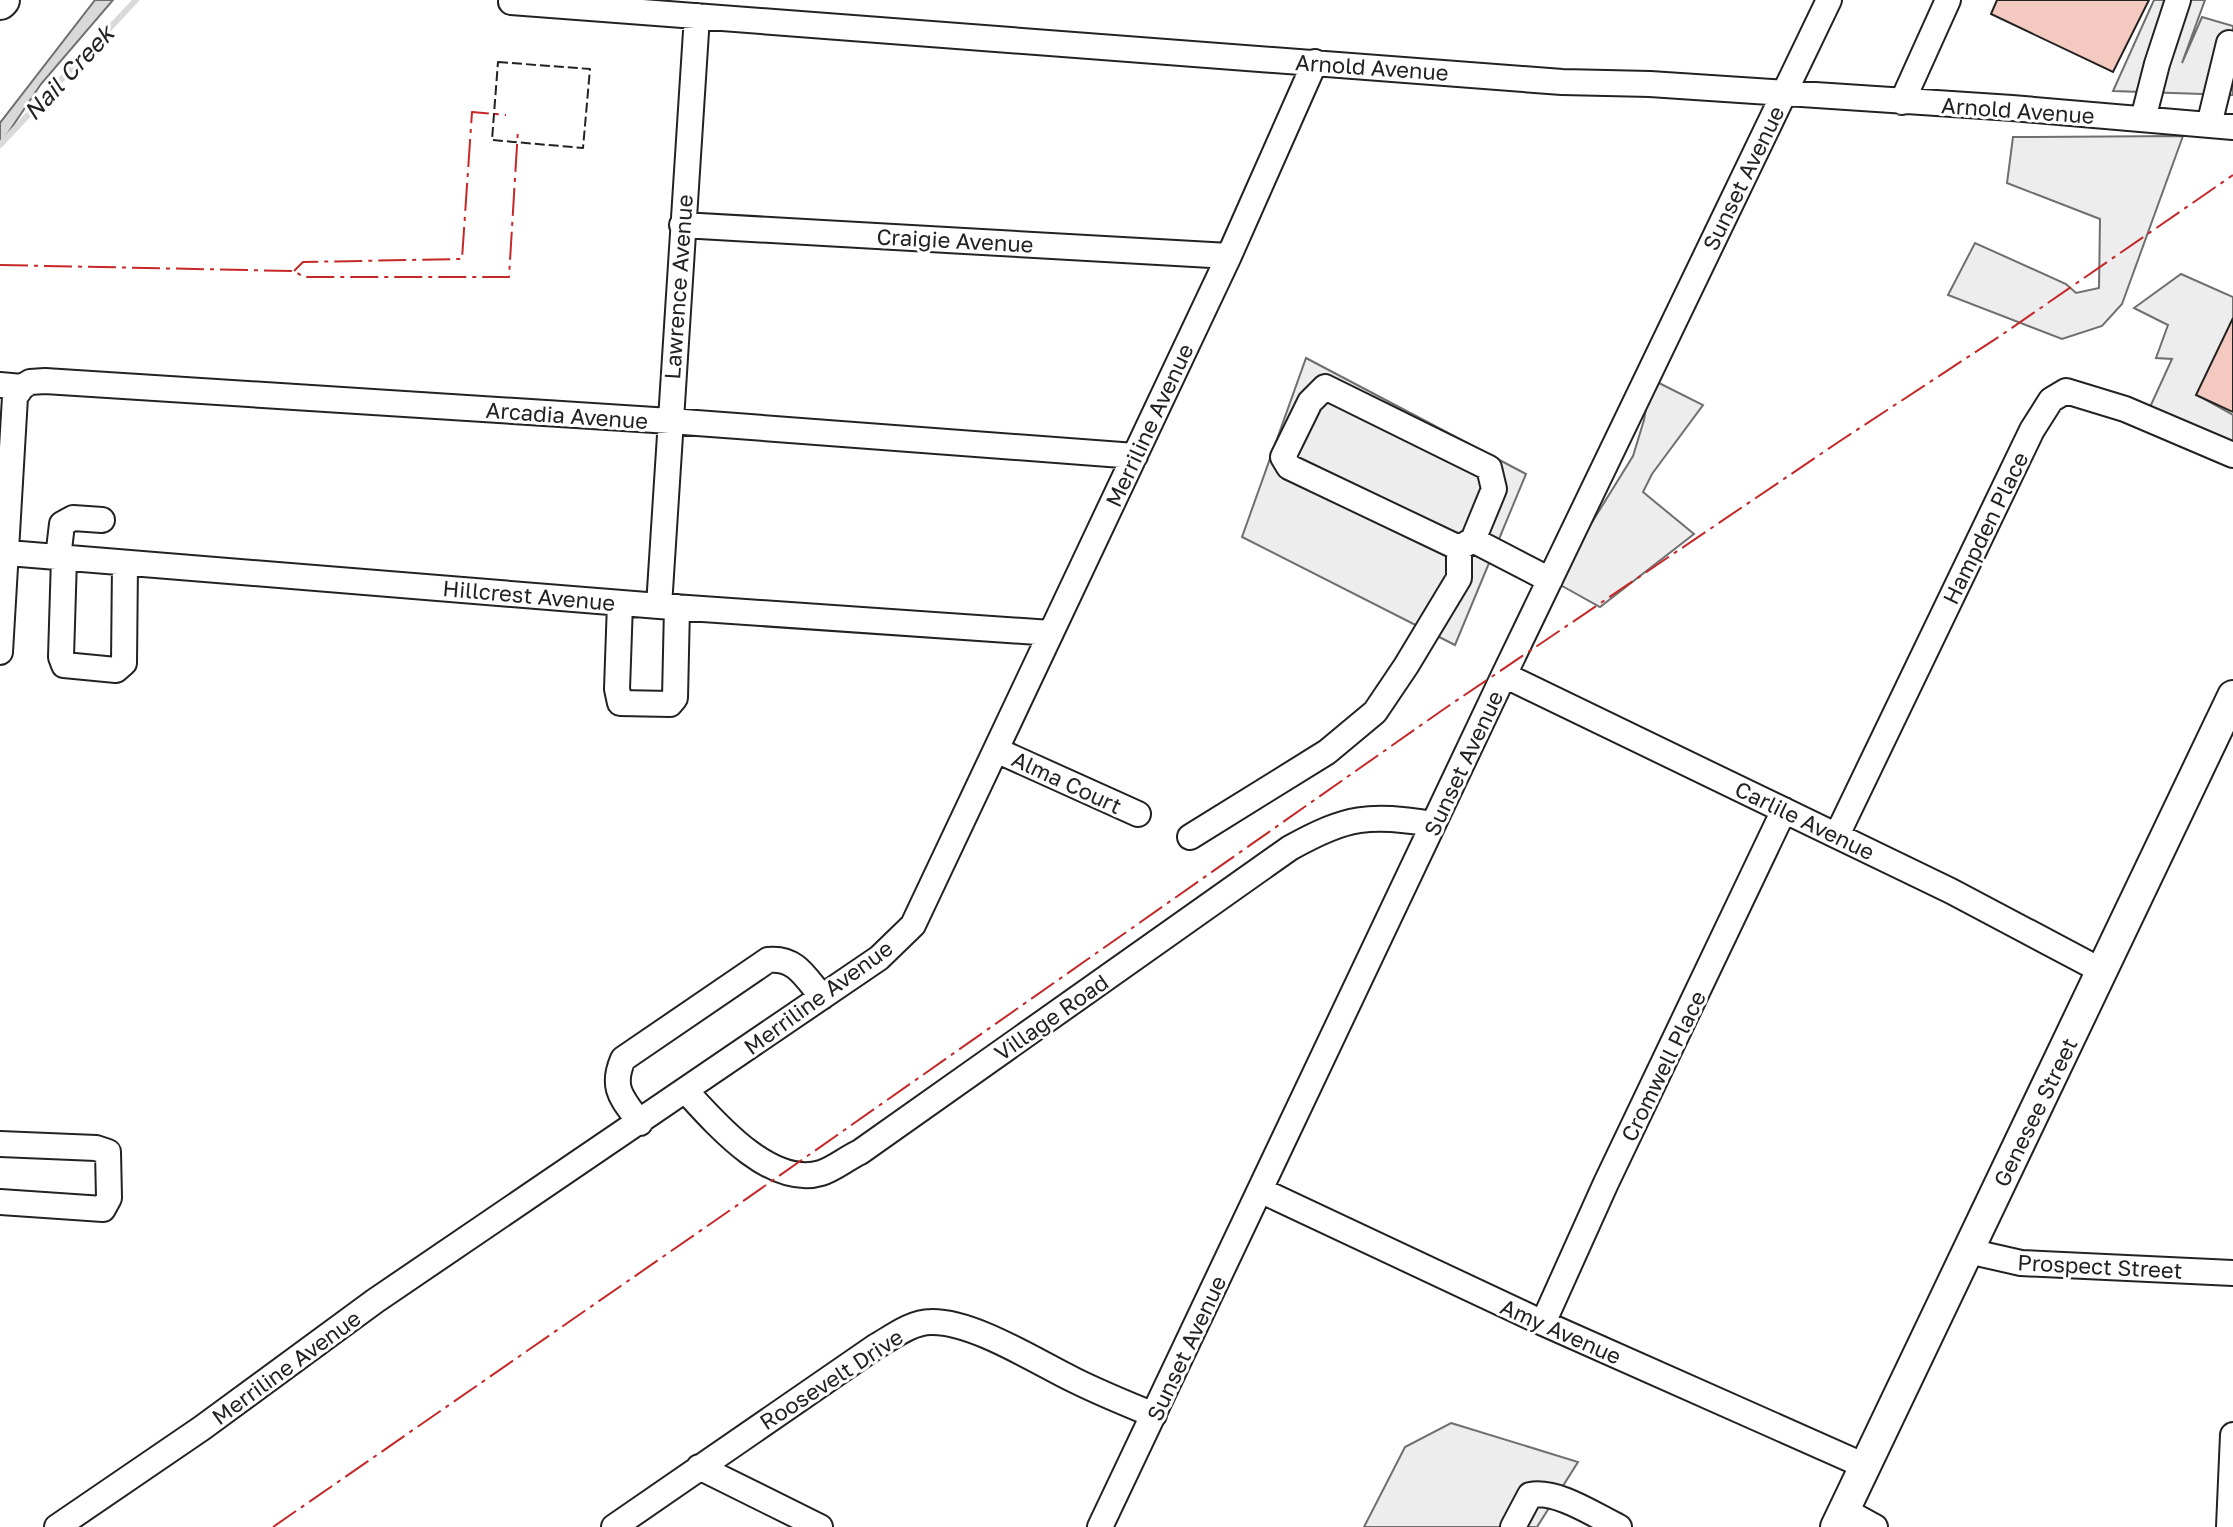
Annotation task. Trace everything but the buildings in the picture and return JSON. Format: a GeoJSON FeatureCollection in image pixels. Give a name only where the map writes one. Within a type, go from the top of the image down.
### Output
{"type":"FeatureCollection","features":[{"type":"Feature","properties":{"kind":"main road","name":"Genesee Street"},"geometry":{"type":"LineString","coordinates":[[1840,1518],[2233,696]]}},
{"type":"Feature","properties":{"kind":"street","name":"Sunset Avenue"},"geometry":{"type":"LineString","coordinates":[[1100,1527],[1504,675],[1829,0]]}},
{"type":"Feature","properties":{"kind":"street"},"geometry":{"type":"LineString","coordinates":[[1902,102],[1948,0]]}},
{"type":"Feature","properties":{"kind":"street"},"geometry":{"type":"LineString","coordinates":[[2143,119],[2178,0]]}},
{"type":"Feature","properties":{"kind":"street","name":"Arnold Avenue"},"geometry":{"type":"LineString","coordinates":[[511,2],[1562,82],[1650,84],[2221,126]]}},
{"type":"Feature","properties":{"kind":"street","name":"Lawrence Avenue"},"geometry":{"type":"LineString","coordinates":[[620,603],[617,689],[620,703],[670,704],[675,698],[668,606],[670,421],[697,16]]}},
{"type":"Feature","properties":{"kind":"street"},"geometry":{"type":"LineString","coordinates":[[2221,126],[2229,43]]}},
{"type":"Feature","properties":{"kind":"street","name":"Merriline Avenue"},"geometry":{"type":"LineString","coordinates":[[57,1527],[202,1428],[375,1301],[879,958],[913,925],[1229,256],[1315,62]]}},
{"type":"Feature","properties":{"kind":"street","name":"Craigie Avenue"},"geometry":{"type":"LineString","coordinates":[[682,225],[1229,256]]}},
{"type":"Feature","properties":{"kind":"street","name":"Arcadia Avenue"},"geometry":{"type":"LineString","coordinates":[[11,386],[45,381],[670,421],[1135,456]]}},
{"type":"Feature","properties":{"kind":"street"},"geometry":{"type":"LineString","coordinates":[[0,652],[15,397],[11,386]]}},
{"type":"Feature","properties":{"kind":"street"},"geometry":{"type":"LineString","coordinates":[[1190,837],[1327,752],[1375,712],[1459,578],[1466,544],[1494,489],[1489,468],[1325,387],[1310,402],[1283,457],[1289,467],[1466,544],[1550,580]]}},
{"type":"Feature","properties":{"kind":"street","name":"Hampden Place"},"geometry":{"type":"LineString","coordinates":[[1837,835],[2032,430],[2051,400],[2066,391],[2125,409],[2233,455]]}},
{"type":"Feature","properties":{"kind":"street"},"geometry":{"type":"LineString","coordinates":[[102,520],[73,518],[62,524],[61,657],[64,665],[116,670],[124,663],[125,563]]}},
{"type":"Feature","properties":{"kind":"street","name":"Hillcrest Avenue"},"geometry":{"type":"LineString","coordinates":[[8,553],[620,603],[1051,633]]}},
{"type":"Feature","properties":{"kind":"street","name":"Carlile Avenue"},"geometry":{"type":"LineString","coordinates":[[1504,675],[1951,891],[2102,971]]}},
{"type":"Feature","properties":{"kind":"street","name":"Alma Court"},"geometry":{"type":"LineString","coordinates":[[996,750],[1138,814]]}},
{"type":"Feature","properties":{"kind":"street","name":"Cromwell Place"},"geometry":{"type":"LineString","coordinates":[[1543,1323],[1606,1183],[1784,810]]}},
{"type":"Feature","properties":{"kind":"street","name":"Village Road"},"geometry":{"type":"LineString","coordinates":[[686,1091],[715,1122],[761,1160],[788,1174],[803,1176],[822,1172],[860,1152],[1290,848],[1328,828],[1352,821],[1394,818],[1433,824]]}},
{"type":"Feature","properties":{"kind":"street"},"geometry":{"type":"LineString","coordinates":[[640,1123],[618,1092],[617,1074],[623,1059],[636,1050],[768,960],[783,959],[795,966],[822,997]]}},
{"type":"Feature","properties":{"kind":"street"},"geometry":{"type":"LineString","coordinates":[[0,1144],[96,1148],[108,1152],[109,1198],[103,1209],[0,1202]]}},
{"type":"Feature","properties":{"kind":"street","name":"Amy Avenue"},"geometry":{"type":"LineString","coordinates":[[1260,1190],[1543,1323],[1865,1466]]}},
{"type":"Feature","properties":{"kind":"street","name":"Prospect Street"},"geometry":{"type":"LineString","coordinates":[[1968,1251],[2021,1263],[2233,1274]]}},
{"type":"Feature","properties":{"kind":"street","name":"Roosevelt Drive"},"geometry":{"type":"LineString","coordinates":[[614,1527],[875,1347],[908,1328],[927,1322],[952,1323],[981,1334],[1154,1415]]}},
{"type":"Feature","properties":{"kind":"street"},"geometry":{"type":"LineString","coordinates":[[2229,1527],[2233,1435]]}},
{"type":"Feature","properties":{"kind":"street"},"geometry":{"type":"LineString","coordinates":[[699,1467],[820,1527]]}},
{"type":"Feature","properties":{"kind":"street"},"geometry":{"type":"LineString","coordinates":[[1513,1527],[1530,1495],[1540,1493],[1619,1527]]}},
{"type":"Feature","properties":{"kind":"street"},"geometry":{"type":"LineString","coordinates":[[1840,1518],[1875,1527]]}},
{"type":"Feature","properties":{"kind":"shaded area"},"geometry":{"type":"Polygon","coordinates":[[[95,0],[113,0],[41,84],[0,145],[0,123],[95,0]]]}},
{"type":"Feature","properties":{"kind":"shaded area"},"geometry":{"type":"Polygon","coordinates":[[[2154,0],[2205,0],[2182,63],[2202,17],[2233,26],[2233,95],[2113,91],[2154,0]]]}},
{"type":"Feature","properties":{"kind":"shaded area"},"geometry":{"type":"Polygon","coordinates":[[[2183,136],[2122,304],[2102,326],[2062,339],[1948,295],[1975,243],[2066,284],[2076,293],[2099,288],[2100,219],[2007,183],[2013,137],[2183,136]]]}},
{"type":"Feature","properties":{"kind":"shaded area"},"geometry":{"type":"Polygon","coordinates":[[[2181,274],[2233,297],[2233,320],[2199,396],[2233,415],[2233,441],[2150,407],[2172,359],[2156,358],[2168,325],[2134,308],[2181,274]]]}},
{"type":"Feature","properties":{"kind":"shaded area"},"geometry":{"type":"Polygon","coordinates":[[[1306,358],[1526,474],[1455,645],[1242,537],[1306,358]]]}},
{"type":"Feature","properties":{"kind":"shaded area"},"geometry":{"type":"Polygon","coordinates":[[[1651,379],[1703,405],[1652,474],[1643,492],[1694,534],[1600,607],[1555,582],[1633,456],[1644,420],[1651,379]]]}},
{"type":"Feature","properties":{"kind":"shaded area"},"geometry":{"type":"Polygon","coordinates":[[[1451,1423],[1578,1462],[1537,1527],[1364,1527],[1405,1447],[1451,1423]]]}},
{"type":"Feature","properties":{"kind":"waterway","name":"Nail Creek"},"geometry":{"type":"LineString","coordinates":[[0,145],[136,0]]}},
{"type":"Feature","properties":{"kind":"fence"},"geometry":{"type":"LineString","coordinates":[[498,62],[590,69],[583,148],[492,140],[498,62]]}},
{"type":"Feature","properties":{"kind":"power"},"geometry":{"type":"LineString","coordinates":[[294,271],[303,262],[462,259],[472,112],[506,115]]}},
{"type":"Feature","properties":{"kind":"power"},"geometry":{"type":"LineString","coordinates":[[0,265],[294,271],[304,277],[509,277],[518,129]]}},
{"type":"Feature","properties":{"kind":"power"},"geometry":{"type":"LineString","coordinates":[[273,1527],[1444,709],[2003,334],[2233,175]]}}]}
